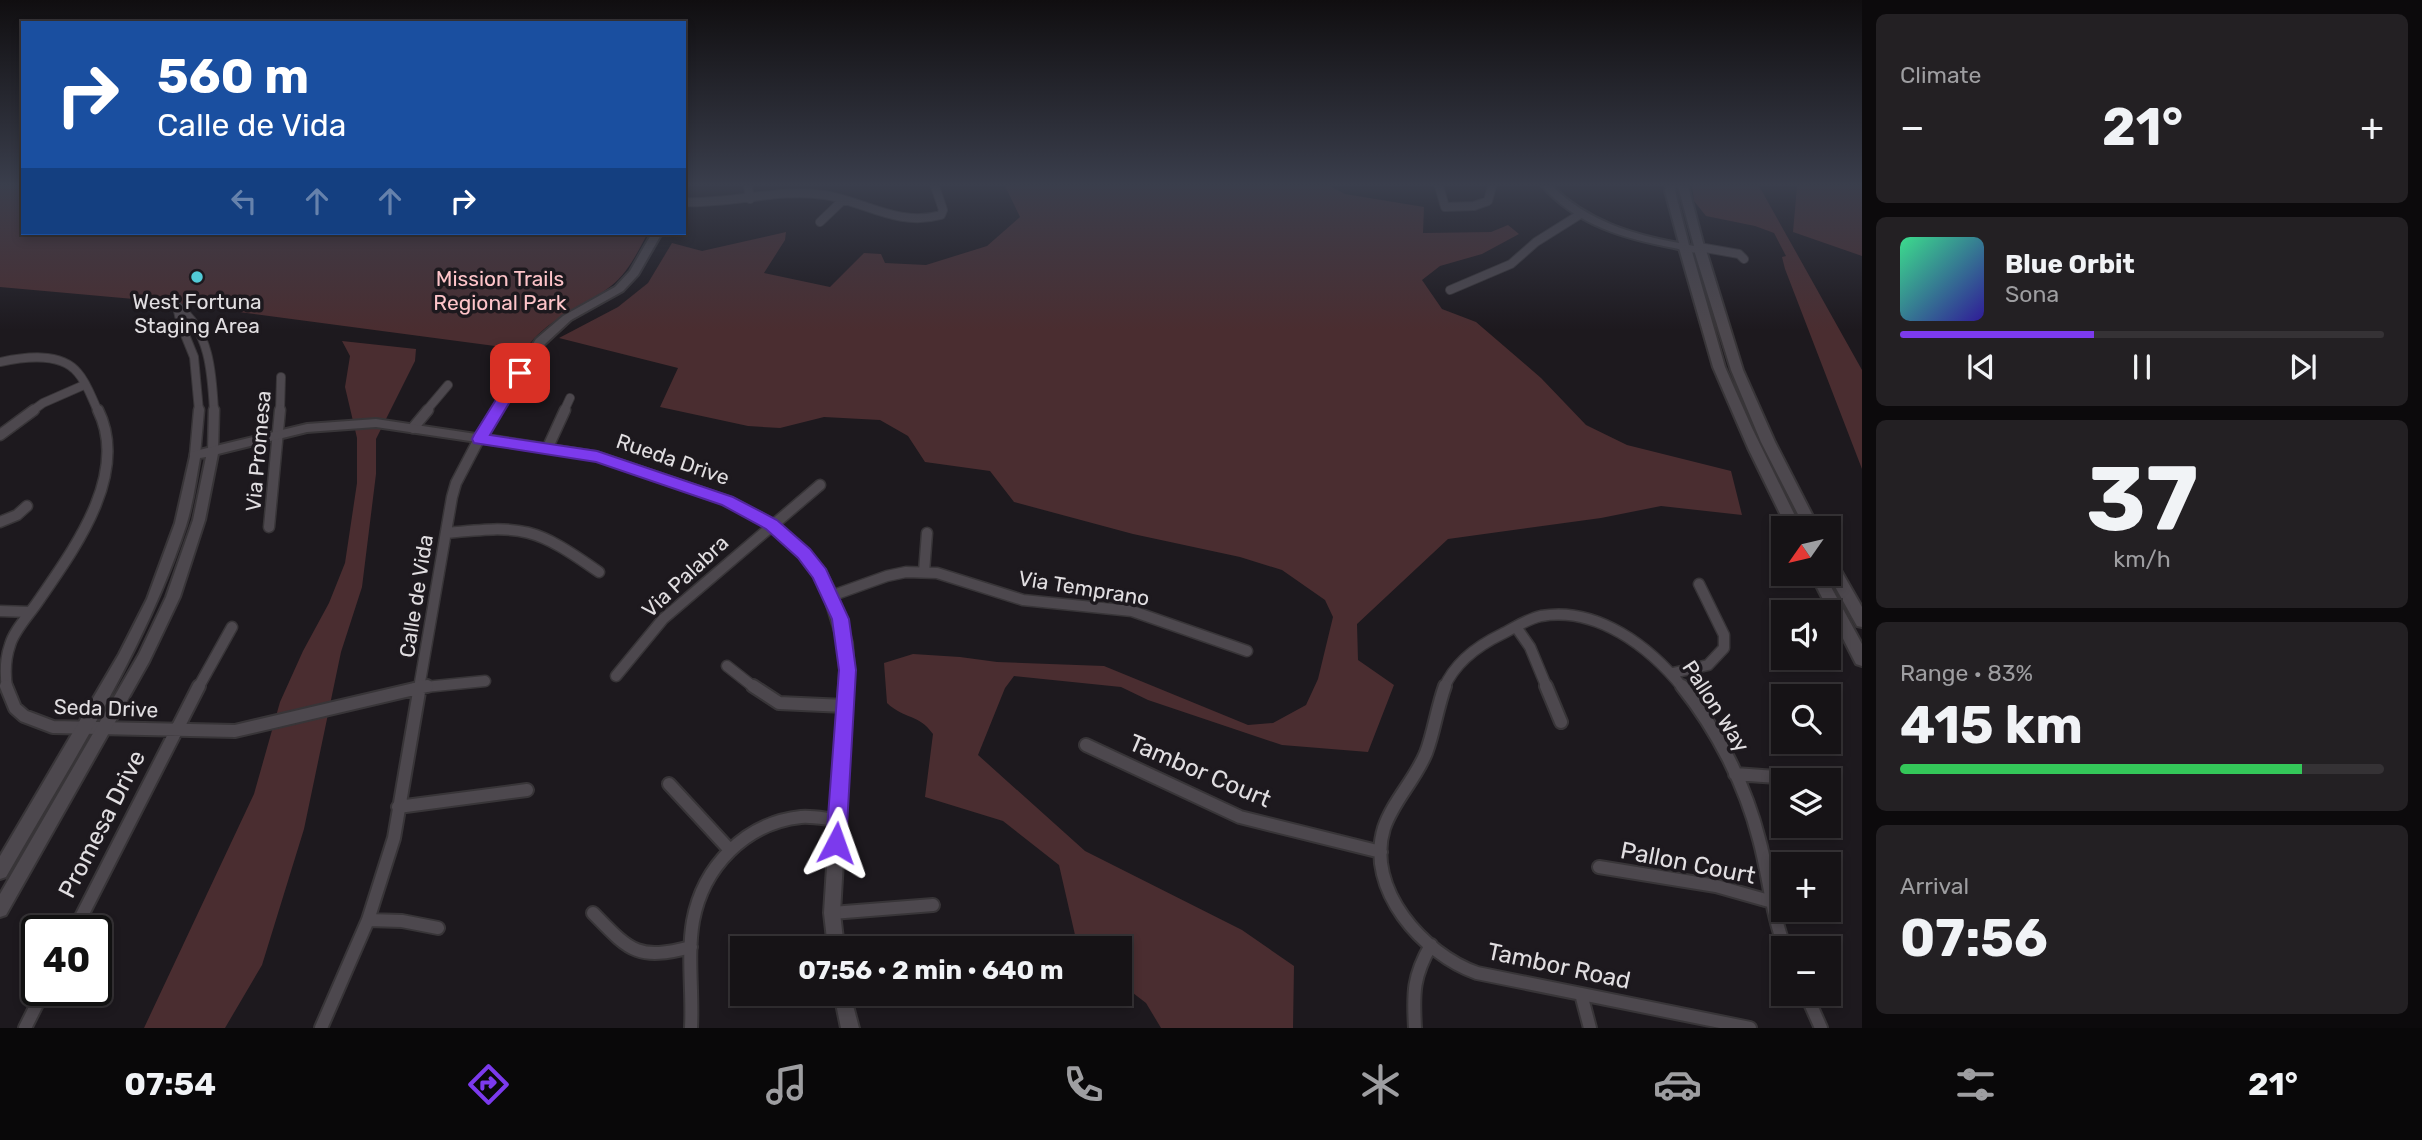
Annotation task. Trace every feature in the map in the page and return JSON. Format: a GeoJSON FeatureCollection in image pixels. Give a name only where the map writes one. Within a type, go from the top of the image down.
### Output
{"type":"FeatureCollection","features":[{"type":"Feature","properties":{"kind":"main road"},"geometry":{"type":"LineString","coordinates":[[1695,248],[1711,343],[1755,449],[1788,516]]}},
{"type":"Feature","properties":{"kind":"main road"},"geometry":{"type":"LineString","coordinates":[[1695,248],[1737,370],[1806,516]]}},
{"type":"Feature","properties":{"kind":"main road"},"geometry":{"type":"LineString","coordinates":[[1755,449],[1766,455],[1782,485],[1797,499]]}},
{"type":"Feature","properties":{"kind":"main road"},"geometry":{"type":"LineString","coordinates":[[1841,583],[1862,621]]}},
{"type":"Feature","properties":{"kind":"main road"},"geometry":{"type":"LineString","coordinates":[[1822,586],[1862,659]]}},
{"type":"Feature","properties":{"kind":"street"},"geometry":{"type":"LineString","coordinates":[[1450,290],[1511,264],[1549,234]]}},
{"type":"Feature","properties":{"kind":"street"},"geometry":{"type":"LineString","coordinates":[[1624,234],[1634,238],[1739,254],[1744,259]]}},
{"type":"Feature","properties":{"kind":"street"},"geometry":{"type":"LineString","coordinates":[[1689,234],[1695,248]]}},
{"type":"Feature","properties":{"kind":"street"},"geometry":{"type":"LineString","coordinates":[[1692,234],[1695,248]]}},
{"type":"Feature","properties":{"kind":"street","name":"Calle de Vida"},"geometry":{"type":"LineString","coordinates":[[321,1028],[368,920],[394,838],[456,483],[479,439],[540,342],[567,318],[619,289],[634,273],[656,235]]}},
{"type":"Feature","properties":{"kind":"street"},"geometry":{"type":"LineString","coordinates":[[0,871],[124,658],[153,599],[181,523],[198,435],[198,384],[194,359],[177,314],[177,306],[188,311],[208,358],[214,390],[213,451],[199,520],[173,597],[144,658],[0,909]]}},
{"type":"Feature","properties":{"kind":"street","name":"Seda Drive"},"geometry":{"type":"LineString","coordinates":[[0,362],[33,358],[54,360],[77,372],[106,428],[109,449],[105,481],[90,519],[10,643],[4,661],[1,681],[9,707],[33,723],[53,727],[101,729],[235,731],[420,687],[485,681]]}},
{"type":"Feature","properties":{"kind":"street","name":"Via Promesa"},"geometry":{"type":"LineString","coordinates":[[269,527],[280,435],[281,377]]}},
{"type":"Feature","properties":{"kind":"street"},"geometry":{"type":"LineString","coordinates":[[0,435],[43,403],[84,385]]}},
{"type":"Feature","properties":{"kind":"street"},"geometry":{"type":"LineString","coordinates":[[413,428],[448,385]]}},
{"type":"Feature","properties":{"kind":"street"},"geometry":{"type":"LineString","coordinates":[[548,447],[570,398]]}},
{"type":"Feature","properties":{"kind":"street","name":"Rueda Drive"},"geometry":{"type":"LineString","coordinates":[[195,455],[307,428],[376,423],[597,456],[728,501],[772,524],[804,554],[820,574],[831,596],[845,642],[848,670],[832,913],[835,936]]}},
{"type":"Feature","properties":{"kind":"street","name":"Via Palabra"},"geometry":{"type":"LineString","coordinates":[[616,676],[663,619],[820,485]]}},
{"type":"Feature","properties":{"kind":"street"},"geometry":{"type":"LineString","coordinates":[[0,522],[17,515],[27,506]]}},
{"type":"Feature","properties":{"kind":"street"},"geometry":{"type":"LineString","coordinates":[[446,533],[488,529],[529,531],[548,538],[599,572]]}},
{"type":"Feature","properties":{"kind":"street"},"geometry":{"type":"LineString","coordinates":[[924,572],[927,533]]}},
{"type":"Feature","properties":{"kind":"street","name":"Via Temprano"},"geometry":{"type":"LineString","coordinates":[[831,596],[887,576],[924,572],[952,576],[1023,600],[1132,611],[1247,651]]}},
{"type":"Feature","properties":{"kind":"street"},"geometry":{"type":"LineString","coordinates":[[1673,673],[1708,665],[1724,648],[1724,635],[1699,584]]}},
{"type":"Feature","properties":{"kind":"street"},"geometry":{"type":"LineString","coordinates":[[0,611],[30,612]]}},
{"type":"Feature","properties":{"kind":"street","name":"Pallon Way"},"geometry":{"type":"LineString","coordinates":[[1381,852],[1386,822],[1422,763],[1434,733],[1446,683],[1468,653],[1543,616],[1570,616],[1592,622],[1634,641],[1673,673],[1722,747],[1759,841],[1769,901],[1779,936]]}},
{"type":"Feature","properties":{"kind":"street","name":"Promesa Drive"},"geometry":{"type":"LineString","coordinates":[[82,915],[175,730],[232,627]]}},
{"type":"Feature","properties":{"kind":"street"},"geometry":{"type":"LineString","coordinates":[[1516,627],[1530,647],[1561,722]]}},
{"type":"Feature","properties":{"kind":"street"},"geometry":{"type":"LineString","coordinates":[[727,666],[766,697],[779,703],[845,706]]}},
{"type":"Feature","properties":{"kind":"street","name":"Tambor Court"},"geometry":{"type":"LineString","coordinates":[[1086,745],[1240,817],[1381,852]]}},
{"type":"Feature","properties":{"kind":"street"},"geometry":{"type":"LineString","coordinates":[[1734,774],[1771,777]]}},
{"type":"Feature","properties":{"kind":"street"},"geometry":{"type":"LineString","coordinates":[[669,784],[729,849]]}},
{"type":"Feature","properties":{"kind":"street"},"geometry":{"type":"LineString","coordinates":[[398,807],[527,790]]}},
{"type":"Feature","properties":{"kind":"street"},"geometry":{"type":"LineString","coordinates":[[691,1028],[692,922],[699,894],[711,871],[729,849],[764,827],[801,817],[838,820]]}},
{"type":"Feature","properties":{"kind":"street","name":"Tambor Road"},"geometry":{"type":"LineString","coordinates":[[1381,852],[1387,884],[1401,913],[1431,946],[1469,970],[1704,1021],[1750,1028]]}},
{"type":"Feature","properties":{"kind":"street","name":"Pallon Court"},"geometry":{"type":"LineString","coordinates":[[1599,867],[1716,886],[1769,901]]}},
{"type":"Feature","properties":{"kind":"street"},"geometry":{"type":"LineString","coordinates":[[832,913],[933,905]]}},
{"type":"Feature","properties":{"kind":"street"},"geometry":{"type":"LineString","coordinates":[[593,913],[636,953],[664,955],[691,947]]}},
{"type":"Feature","properties":{"kind":"street"},"geometry":{"type":"LineString","coordinates":[[368,920],[402,921],[438,928]]}},
{"type":"Feature","properties":{"kind":"street"},"geometry":{"type":"LineString","coordinates":[[1415,1028],[1413,983],[1415,973],[1431,946]]}},
{"type":"Feature","properties":{"kind":"street"},"geometry":{"type":"LineString","coordinates":[[1581,994],[1590,1028]]}},
{"type":"Feature","properties":{"kind":"street"},"geometry":{"type":"LineString","coordinates":[[25,1028],[36,1006]]}},
{"type":"Feature","properties":{"kind":"street"},"geometry":{"type":"LineString","coordinates":[[845,1006],[850,1028]]}},
{"type":"Feature","properties":{"kind":"street"},"geometry":{"type":"LineString","coordinates":[[1811,1006],[1821,1028]]}},
{"type":"Feature","properties":{"kind":"green space","name":"Mission Trails Regional Park"},"geometry":{"type":"Polygon","coordinates":[[[0,234],[647,235],[617,281],[554,322],[525,350],[156,301],[0,287],[0,234]]]}},
{"type":"Feature","properties":{"kind":"green space"},"geometry":{"type":"Polygon","coordinates":[[[786,234],[785,240],[764,273],[830,287],[864,253],[881,254],[885,263],[926,265],[987,246],[1001,234],[1519,234],[1482,254],[1440,266],[1422,280],[1442,309],[1476,322],[1541,378],[1586,425],[1627,445],[1731,471],[1742,515],[1661,506],[1601,518],[1448,539],[1357,624],[1358,660],[1394,685],[1368,752],[1282,745],[1148,700],[1121,687],[1014,676],[1005,688],[978,755],[1085,851],[1242,930],[1294,966],[1293,1028],[1161,1028],[1146,1003],[1132,992],[1132,936],[1075,936],[1059,865],[1003,821],[925,797],[933,734],[917,719],[887,703],[884,663],[913,654],[997,662],[1104,666],[1248,725],[1273,723],[1306,705],[1318,679],[1333,617],[1325,600],[1282,570],[1240,557],[1133,534],[1014,502],[990,471],[925,462],[908,436],[880,420],[824,417],[780,428],[748,426],[660,407],[678,368],[559,338],[618,307],[648,283],[672,243],[702,251],[786,234]]]}},
{"type":"Feature","properties":{"kind":"green space"},"geometry":{"type":"Polygon","coordinates":[[[1775,234],[1786,234],[1862,370],[1862,469],[1785,269],[1782,257],[1786,256],[1775,234]]]}},
{"type":"Feature","properties":{"kind":"green space"},"geometry":{"type":"Polygon","coordinates":[[[1799,234],[1862,234],[1862,256],[1799,234]]]}},
{"type":"Feature","properties":{"kind":"green space"},"geometry":{"type":"Polygon","coordinates":[[[342,341],[416,349],[415,361],[376,439],[376,474],[362,587],[341,652],[304,829],[262,965],[225,1028],[144,1028],[254,794],[280,702],[329,603],[345,563],[357,483],[357,438],[345,387],[350,356],[342,341]]]}},
{"type":"Feature","properties":{"kind":"place","name":"West Fortuna Staging Area"},"geometry":{"type":"Point","coordinates":[197,277]}},
{"type":"Feature","properties":{"kind":"route"},"geometry":{"type":"LineString","coordinates":[[520,373],[479,439],[597,456],[728,501],[772,524],[804,554],[820,574],[840,619],[848,670],[836,843]]}}]}
